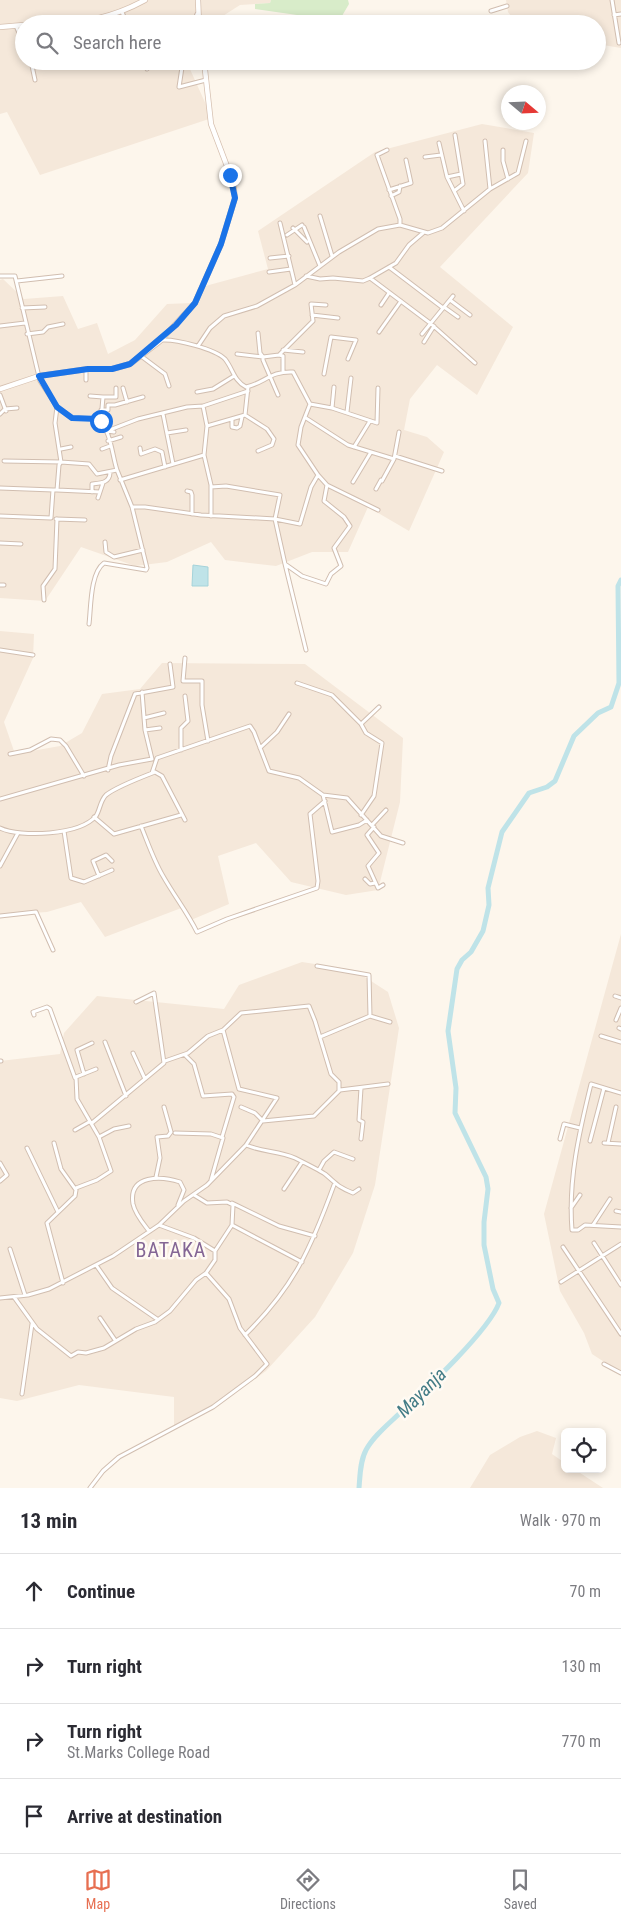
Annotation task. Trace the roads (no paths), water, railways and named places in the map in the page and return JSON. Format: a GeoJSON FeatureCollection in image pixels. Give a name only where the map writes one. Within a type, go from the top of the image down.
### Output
{"type":"FeatureCollection","features":[{"type":"Feature","properties":{"kind":"main road"},"geometry":{"type":"LineString","coordinates":[[112,15],[145,0]]}},
{"type":"Feature","properties":{"kind":"main road"},"geometry":{"type":"LineString","coordinates":[[197,14],[198,0]]}},
{"type":"Feature","properties":{"kind":"main road"},"geometry":{"type":"LineString","coordinates":[[0,27],[15,25]]}},
{"type":"Feature","properties":{"kind":"main road"},"geometry":{"type":"LineString","coordinates":[[0,389],[39,376],[86,369],[112,369],[130,364],[160,341],[195,303],[221,244],[235,198],[233,182],[212,124],[205,70]]}},
{"type":"Feature","properties":{"kind":"street"},"geometry":{"type":"LineString","coordinates":[[612,0],[619,43]]}},
{"type":"Feature","properties":{"kind":"street"},"geometry":{"type":"LineString","coordinates":[[491,11],[507,6]]}},
{"type":"Feature","properties":{"kind":"street"},"geometry":{"type":"LineString","coordinates":[[614,15],[621,14]]}},
{"type":"Feature","properties":{"kind":"street"},"geometry":{"type":"LineString","coordinates":[[33,70],[35,80]]}},
{"type":"Feature","properties":{"kind":"street"},"geometry":{"type":"LineString","coordinates":[[182,70],[179,86],[206,80]]}},
{"type":"Feature","properties":{"kind":"street"},"geometry":{"type":"LineString","coordinates":[[454,191],[463,184],[455,135]]}},
{"type":"Feature","properties":{"kind":"street"},"geometry":{"type":"LineString","coordinates":[[485,141],[490,189]]}},
{"type":"Feature","properties":{"kind":"street"},"geometry":{"type":"LineString","coordinates":[[306,276],[320,279],[333,278],[363,281],[389,267],[423,233],[442,228],[490,189],[518,173],[526,141]]}},
{"type":"Feature","properties":{"kind":"street"},"geometry":{"type":"LineString","coordinates":[[440,142],[447,177],[464,211]]}},
{"type":"Feature","properties":{"kind":"street"},"geometry":{"type":"LineString","coordinates":[[387,150],[377,155],[400,219],[400,225]]}},
{"type":"Feature","properties":{"kind":"street"},"geometry":{"type":"LineString","coordinates":[[503,150],[503,161],[508,179]]}},
{"type":"Feature","properties":{"kind":"street"},"geometry":{"type":"LineString","coordinates":[[425,157],[441,154]]}},
{"type":"Feature","properties":{"kind":"street"},"geometry":{"type":"LineString","coordinates":[[389,190],[411,183],[406,160]]}},
{"type":"Feature","properties":{"kind":"street"},"geometry":{"type":"LineString","coordinates":[[447,177],[461,174]]}},
{"type":"Feature","properties":{"kind":"street"},"geometry":{"type":"LineString","coordinates":[[391,196],[399,192],[400,186]]}},
{"type":"Feature","properties":{"kind":"street"},"geometry":{"type":"LineString","coordinates":[[320,216],[332,256]]}},
{"type":"Feature","properties":{"kind":"street"},"geometry":{"type":"LineString","coordinates":[[280,222],[294,285]]}},
{"type":"Feature","properties":{"kind":"street"},"geometry":{"type":"LineString","coordinates":[[198,346],[210,328],[224,316],[257,306],[294,285],[332,256],[378,229],[400,225],[423,233]]}},
{"type":"Feature","properties":{"kind":"street"},"geometry":{"type":"LineString","coordinates":[[287,235],[294,229],[303,226],[320,266]]}},
{"type":"Feature","properties":{"kind":"street"},"geometry":{"type":"LineString","coordinates":[[294,229],[310,244]]}},
{"type":"Feature","properties":{"kind":"street"},"geometry":{"type":"LineString","coordinates":[[270,258],[289,256]]}},
{"type":"Feature","properties":{"kind":"street"},"geometry":{"type":"LineString","coordinates":[[389,267],[458,318]]}},
{"type":"Feature","properties":{"kind":"street"},"geometry":{"type":"LineString","coordinates":[[269,272],[291,269]]}},
{"type":"Feature","properties":{"kind":"street"},"geometry":{"type":"LineString","coordinates":[[0,276],[14,275],[39,376],[57,407],[72,418],[98,419],[101,421]]}},
{"type":"Feature","properties":{"kind":"street"},"geometry":{"type":"LineString","coordinates":[[16,281],[62,276]]}},
{"type":"Feature","properties":{"kind":"street"},"geometry":{"type":"LineString","coordinates":[[370,278],[434,326],[475,363]]}},
{"type":"Feature","properties":{"kind":"street"},"geometry":{"type":"LineString","coordinates":[[380,305],[390,293]]}},
{"type":"Feature","properties":{"kind":"street"},"geometry":{"type":"LineString","coordinates":[[422,334],[452,298],[470,315]]}},
{"type":"Feature","properties":{"kind":"street"},"geometry":{"type":"LineString","coordinates":[[379,332],[401,301]]}},
{"type":"Feature","properties":{"kind":"street"},"geometry":{"type":"LineString","coordinates":[[283,372],[281,355],[283,350],[306,325],[313,321],[311,304],[326,305]]}},
{"type":"Feature","properties":{"kind":"street"},"geometry":{"type":"LineString","coordinates":[[22,308],[45,307]]}},
{"type":"Feature","properties":{"kind":"street"},"geometry":{"type":"LineString","coordinates":[[312,315],[338,318]]}},
{"type":"Feature","properties":{"kind":"street"},"geometry":{"type":"LineString","coordinates":[[0,326],[25,323]]}},
{"type":"Feature","properties":{"kind":"street"},"geometry":{"type":"LineString","coordinates":[[28,334],[43,332],[48,327],[64,324]]}},
{"type":"Feature","properties":{"kind":"street"},"geometry":{"type":"LineString","coordinates":[[424,342],[434,326]]}},
{"type":"Feature","properties":{"kind":"street"},"geometry":{"type":"LineString","coordinates":[[258,333],[260,353],[264,357],[269,376],[278,395]]}},
{"type":"Feature","properties":{"kind":"street"},"geometry":{"type":"LineString","coordinates":[[324,374],[331,337],[356,340],[348,359]]}},
{"type":"Feature","properties":{"kind":"street"},"geometry":{"type":"LineString","coordinates":[[160,341],[167,340],[198,346],[223,357],[234,376],[248,389]]}},
{"type":"Feature","properties":{"kind":"street"},"geometry":{"type":"LineString","coordinates":[[283,350],[303,352]]}},
{"type":"Feature","properties":{"kind":"street"},"geometry":{"type":"LineString","coordinates":[[237,354],[264,357],[281,355]]}},
{"type":"Feature","properties":{"kind":"street"},"geometry":{"type":"LineString","coordinates":[[141,356],[165,374],[170,386]]}},
{"type":"Feature","properties":{"kind":"street"},"geometry":{"type":"LineString","coordinates":[[86,369],[86,380]]}},
{"type":"Feature","properties":{"kind":"street"},"geometry":{"type":"LineString","coordinates":[[107,431],[138,419],[187,407],[203,406],[248,389],[269,376],[283,372],[293,372],[310,404],[298,445],[327,486],[378,510]]}},
{"type":"Feature","properties":{"kind":"street"},"geometry":{"type":"LineString","coordinates":[[197,392],[213,389],[234,376]]}},
{"type":"Feature","properties":{"kind":"street"},"geometry":{"type":"LineString","coordinates":[[347,412],[351,378]]}},
{"type":"Feature","properties":{"kind":"street"},"geometry":{"type":"LineString","coordinates":[[332,408],[334,387]]}},
{"type":"Feature","properties":{"kind":"street"},"geometry":{"type":"LineString","coordinates":[[90,396],[116,397],[116,388]]}},
{"type":"Feature","properties":{"kind":"street"},"geometry":{"type":"LineString","coordinates":[[122,388],[127,402]]}},
{"type":"Feature","properties":{"kind":"street"},"geometry":{"type":"LineString","coordinates":[[310,404],[347,412],[377,423],[378,388]]}},
{"type":"Feature","properties":{"kind":"street"},"geometry":{"type":"LineString","coordinates":[[232,419],[232,427],[237,428],[240,426],[248,389]]}},
{"type":"Feature","properties":{"kind":"street"},"geometry":{"type":"LineString","coordinates":[[0,395],[6,410]]}},
{"type":"Feature","properties":{"kind":"street"},"geometry":{"type":"LineString","coordinates":[[88,624],[91,590],[98,569],[104,563],[146,570],[148,568],[132,507],[120,480],[108,441],[107,431],[101,421],[102,397]]}},
{"type":"Feature","properties":{"kind":"street"},"geometry":{"type":"LineString","coordinates":[[101,410],[108,410],[108,405],[143,397]]}},
{"type":"Feature","properties":{"kind":"street"},"geometry":{"type":"LineString","coordinates":[[203,406],[207,426],[204,455],[211,487],[211,516]]}},
{"type":"Feature","properties":{"kind":"street"},"geometry":{"type":"LineString","coordinates":[[51,518],[61,462],[61,448],[55,422],[57,407]]}},
{"type":"Feature","properties":{"kind":"street"},"geometry":{"type":"LineString","coordinates":[[0,414],[6,410],[17,408]]}},
{"type":"Feature","properties":{"kind":"street"},"geometry":{"type":"LineString","coordinates":[[163,414],[174,464]]}},
{"type":"Feature","properties":{"kind":"street"},"geometry":{"type":"LineString","coordinates":[[207,426],[243,416],[267,429],[274,439],[272,445],[258,451]]}},
{"type":"Feature","properties":{"kind":"street"},"geometry":{"type":"LineString","coordinates":[[306,418],[354,447],[442,471]]}},
{"type":"Feature","properties":{"kind":"street"},"geometry":{"type":"LineString","coordinates":[[354,447],[370,421]]}},
{"type":"Feature","properties":{"kind":"street"},"geometry":{"type":"LineString","coordinates":[[167,433],[186,430]]}},
{"type":"Feature","properties":{"kind":"street"},"geometry":{"type":"LineString","coordinates":[[107,431],[114,432]]}},
{"type":"Feature","properties":{"kind":"street"},"geometry":{"type":"LineString","coordinates":[[376,489],[394,458],[399,432]]}},
{"type":"Feature","properties":{"kind":"street"},"geometry":{"type":"LineString","coordinates":[[108,441],[121,437]]}},
{"type":"Feature","properties":{"kind":"street"},"geometry":{"type":"LineString","coordinates":[[102,449],[110,446]]}},
{"type":"Feature","properties":{"kind":"street"},"geometry":{"type":"LineString","coordinates":[[61,448],[71,447]]}},
{"type":"Feature","properties":{"kind":"street"},"geometry":{"type":"LineString","coordinates":[[140,448],[141,454],[155,449],[162,452],[165,467]]}},
{"type":"Feature","properties":{"kind":"street"},"geometry":{"type":"LineString","coordinates":[[353,482],[371,452]]}},
{"type":"Feature","properties":{"kind":"street"},"geometry":{"type":"LineString","coordinates":[[120,480],[144,475],[204,455]]}},
{"type":"Feature","properties":{"kind":"street"},"geometry":{"type":"LineString","coordinates":[[4,461],[89,464],[97,474],[117,470]]}},
{"type":"Feature","properties":{"kind":"street"},"geometry":{"type":"LineString","coordinates":[[92,492],[92,484],[103,483],[108,480],[110,472]]}},
{"type":"Feature","properties":{"kind":"street"},"geometry":{"type":"LineString","coordinates":[[132,507],[211,516],[275,519],[302,524],[311,487],[318,475]]}},
{"type":"Feature","properties":{"kind":"street"},"geometry":{"type":"LineString","coordinates":[[98,498],[103,483]]}},
{"type":"Feature","properties":{"kind":"street"},"geometry":{"type":"LineString","coordinates":[[211,487],[226,486],[279,493],[280,499],[275,519],[306,650]]}},
{"type":"Feature","properties":{"kind":"street"},"geometry":{"type":"LineString","coordinates":[[285,564],[302,576],[326,584],[331,574],[341,566],[334,548],[348,530],[350,524],[324,501],[327,486]]}},
{"type":"Feature","properties":{"kind":"street"},"geometry":{"type":"LineString","coordinates":[[0,488],[100,492]]}},
{"type":"Feature","properties":{"kind":"street"},"geometry":{"type":"LineString","coordinates":[[187,491],[191,492],[192,495],[192,514]]}},
{"type":"Feature","properties":{"kind":"street"},"geometry":{"type":"LineString","coordinates":[[0,516],[85,520]]}},
{"type":"Feature","properties":{"kind":"street"},"geometry":{"type":"LineString","coordinates":[[44,600],[43,586],[55,569],[57,519]]}},
{"type":"Feature","properties":{"kind":"street"},"geometry":{"type":"LineString","coordinates":[[105,542],[106,552],[114,557],[144,550]]}},
{"type":"Feature","properties":{"kind":"street"},"geometry":{"type":"LineString","coordinates":[[0,543],[21,544]]}},
{"type":"Feature","properties":{"kind":"street"},"geometry":{"type":"LineString","coordinates":[[0,650],[33,655]]}},
{"type":"Feature","properties":{"kind":"street"},"geometry":{"type":"LineString","coordinates":[[185,658],[183,681],[202,681],[202,705],[208,741]]}},
{"type":"Feature","properties":{"kind":"street"},"geometry":{"type":"LineString","coordinates":[[108,770],[111,756],[135,694],[173,687],[170,664]]}},
{"type":"Feature","properties":{"kind":"street"},"geometry":{"type":"LineString","coordinates":[[297,684],[332,695],[361,724],[366,732],[382,742],[374,796],[361,815]]}},
{"type":"Feature","properties":{"kind":"street"},"geometry":{"type":"LineString","coordinates":[[142,692],[145,730],[153,760],[152,773]]}},
{"type":"Feature","properties":{"kind":"street"},"geometry":{"type":"LineString","coordinates":[[181,750],[182,728],[188,721],[185,696]]}},
{"type":"Feature","properties":{"kind":"street"},"geometry":{"type":"LineString","coordinates":[[361,724],[379,707]]}},
{"type":"Feature","properties":{"kind":"street"},"geometry":{"type":"LineString","coordinates":[[144,718],[164,713]]}},
{"type":"Feature","properties":{"kind":"street"},"geometry":{"type":"LineString","coordinates":[[260,748],[276,732],[289,714]]}},
{"type":"Feature","properties":{"kind":"street"},"geometry":{"type":"LineString","coordinates":[[0,799],[84,776],[153,760],[250,726],[268,770],[300,778],[324,795],[347,798],[381,836],[388,840],[403,843]]}},
{"type":"Feature","properties":{"kind":"street"},"geometry":{"type":"LineString","coordinates":[[145,730],[160,728]]}},
{"type":"Feature","properties":{"kind":"street"},"geometry":{"type":"LineString","coordinates":[[10,754],[30,750],[51,739],[60,740],[66,746],[84,776]]}},
{"type":"Feature","properties":{"kind":"street"},"geometry":{"type":"LineString","coordinates":[[0,828],[18,833],[64,831],[85,824],[94,817],[106,795],[157,772],[162,776],[185,820]]}},
{"type":"Feature","properties":{"kind":"street"},"geometry":{"type":"LineString","coordinates":[[324,795],[332,832],[359,825],[367,820]]}},
{"type":"Feature","properties":{"kind":"street"},"geometry":{"type":"LineString","coordinates":[[141,826],[162,875],[179,904],[186,909],[197,932],[227,919],[317,888],[318,881],[310,814],[325,801]]}},
{"type":"Feature","properties":{"kind":"street"},"geometry":{"type":"LineString","coordinates":[[383,885],[378,888],[368,866],[379,854],[367,835],[386,810]]}},
{"type":"Feature","properties":{"kind":"street"},"geometry":{"type":"LineString","coordinates":[[94,817],[114,834],[181,815]]}},
{"type":"Feature","properties":{"kind":"street"},"geometry":{"type":"LineString","coordinates":[[64,831],[71,878],[84,882],[112,870]]}},
{"type":"Feature","properties":{"kind":"street"},"geometry":{"type":"LineString","coordinates":[[0,866],[1,858],[18,833]]}},
{"type":"Feature","properties":{"kind":"street"},"geometry":{"type":"LineString","coordinates":[[99,876],[93,861],[106,855],[112,861]]}},
{"type":"Feature","properties":{"kind":"street"},"geometry":{"type":"LineString","coordinates":[[365,880],[370,884],[376,883]]}},
{"type":"Feature","properties":{"kind":"street"},"geometry":{"type":"LineString","coordinates":[[0,916],[36,912],[53,950]]}},
{"type":"Feature","properties":{"kind":"street"},"geometry":{"type":"LineString","coordinates":[[316,966],[369,975],[370,1016]]}},
{"type":"Feature","properties":{"kind":"street"},"geometry":{"type":"LineString","coordinates":[[136,1002],[154,993],[164,1061]]}},
{"type":"Feature","properties":{"kind":"street"},"geometry":{"type":"LineString","coordinates":[[615,996],[621,998]]}},
{"type":"Feature","properties":{"kind":"street"},"geometry":{"type":"LineString","coordinates":[[75,1130],[90,1122],[92,1123],[145,1080],[164,1061],[192,1051],[208,1036],[223,1030],[241,1013],[309,1006],[331,1074],[339,1082],[339,1091]]}},
{"type":"Feature","properties":{"kind":"street"},"geometry":{"type":"LineString","coordinates":[[34,1014],[33,1012],[48,1007],[50,1009],[75,1079],[77,1099],[99,1137],[110,1172],[76,1188]]}},
{"type":"Feature","properties":{"kind":"street"},"geometry":{"type":"LineString","coordinates":[[616,1020],[621,1008]]}},
{"type":"Feature","properties":{"kind":"street"},"geometry":{"type":"LineString","coordinates":[[320,1037],[370,1016],[390,1022]]}},
{"type":"Feature","properties":{"kind":"street"},"geometry":{"type":"LineString","coordinates":[[0,1298],[26,1295],[49,1289],[96,1265],[159,1225],[178,1206],[211,1180],[246,1145],[277,1097],[239,1089],[223,1030]]}},
{"type":"Feature","properties":{"kind":"street"},"geometry":{"type":"LineString","coordinates":[[601,1036],[621,1042]]}},
{"type":"Feature","properties":{"kind":"street"},"geometry":{"type":"LineString","coordinates":[[105,1042],[126,1096]]}},
{"type":"Feature","properties":{"kind":"street"},"geometry":{"type":"LineString","coordinates":[[84,1074],[77,1050],[92,1044]]}},
{"type":"Feature","properties":{"kind":"street"},"geometry":{"type":"LineString","coordinates":[[133,1053],[145,1080]]}},
{"type":"Feature","properties":{"kind":"street"},"geometry":{"type":"LineString","coordinates":[[185,1054],[194,1064],[203,1096],[232,1094],[234,1097],[211,1180]]}},
{"type":"Feature","properties":{"kind":"street"},"geometry":{"type":"LineString","coordinates":[[75,1079],[96,1069]]}},
{"type":"Feature","properties":{"kind":"street"},"geometry":{"type":"LineString","coordinates":[[263,1121],[314,1116],[339,1091],[388,1084]]}},
{"type":"Feature","properties":{"kind":"street"},"geometry":{"type":"LineString","coordinates":[[621,1093],[591,1084],[580,1128],[572,1173],[570,1209],[572,1230],[578,1230],[585,1225],[621,1227]]}},
{"type":"Feature","properties":{"kind":"street"},"geometry":{"type":"LineString","coordinates":[[361,1088],[359,1120],[363,1122],[361,1139]]}},
{"type":"Feature","properties":{"kind":"street"},"geometry":{"type":"LineString","coordinates":[[590,1141],[604,1088]]}},
{"type":"Feature","properties":{"kind":"street"},"geometry":{"type":"LineString","coordinates":[[156,1177],[160,1158],[157,1137],[168,1136],[171,1132],[164,1107]]}},
{"type":"Feature","properties":{"kind":"street"},"geometry":{"type":"LineString","coordinates":[[241,1107],[255,1113],[263,1121]]}},
{"type":"Feature","properties":{"kind":"street"},"geometry":{"type":"LineString","coordinates":[[616,1107],[606,1143],[620,1144],[621,1138]]}},
{"type":"Feature","properties":{"kind":"street"},"geometry":{"type":"LineString","coordinates":[[560,1139],[564,1124],[580,1128]]}},
{"type":"Feature","properties":{"kind":"street"},"geometry":{"type":"LineString","coordinates":[[99,1137],[114,1129],[129,1126]]}},
{"type":"Feature","properties":{"kind":"street"},"geometry":{"type":"LineString","coordinates":[[175,1133],[190,1132],[222,1137]]}},
{"type":"Feature","properties":{"kind":"street"},"geometry":{"type":"LineString","coordinates":[[54,1143],[61,1169],[76,1188],[76,1196],[48,1220],[48,1227],[63,1283]]}},
{"type":"Feature","properties":{"kind":"street"},"geometry":{"type":"LineString","coordinates":[[246,1145],[265,1152],[278,1152],[302,1162],[313,1169],[319,1170],[334,1185],[353,1193],[359,1189]]}},
{"type":"Feature","properties":{"kind":"street"},"geometry":{"type":"LineString","coordinates":[[27,1148],[58,1212]]}},
{"type":"Feature","properties":{"kind":"street"},"geometry":{"type":"LineString","coordinates":[[319,1170],[324,1161],[334,1152],[354,1159]]}},
{"type":"Feature","properties":{"kind":"street"},"geometry":{"type":"LineString","coordinates":[[284,1189],[302,1162]]}},
{"type":"Feature","properties":{"kind":"street"},"geometry":{"type":"LineString","coordinates":[[0,1164],[7,1175],[0,1181]]}},
{"type":"Feature","properties":{"kind":"street"},"geometry":{"type":"LineString","coordinates":[[149,1231],[136,1212],[133,1198],[135,1191],[143,1181],[156,1177],[181,1184],[184,1190],[178,1206]]}},
{"type":"Feature","properties":{"kind":"street"},"geometry":{"type":"LineString","coordinates":[[245,1335],[277,1300],[302,1262],[316,1236],[334,1185]]}},
{"type":"Feature","properties":{"kind":"street"},"geometry":{"type":"LineString","coordinates":[[194,1195],[207,1203],[232,1203],[278,1226],[316,1236]]}},
{"type":"Feature","properties":{"kind":"street"},"geometry":{"type":"LineString","coordinates":[[570,1209],[580,1196]]}},
{"type":"Feature","properties":{"kind":"street"},"geometry":{"type":"LineString","coordinates":[[593,1225],[610,1199]]}},
{"type":"Feature","properties":{"kind":"street"},"geometry":{"type":"LineString","coordinates":[[14,1297],[32,1323],[71,1356],[78,1352],[86,1353],[104,1348],[136,1329],[155,1322],[170,1311],[206,1273],[215,1260],[215,1251],[232,1225],[232,1203]]}},
{"type":"Feature","properties":{"kind":"street"},"geometry":{"type":"LineString","coordinates":[[616,1211],[621,1212]]}},
{"type":"Feature","properties":{"kind":"street"},"geometry":{"type":"LineString","coordinates":[[159,1225],[194,1238],[215,1251]]}},
{"type":"Feature","properties":{"kind":"street"},"geometry":{"type":"LineString","coordinates":[[232,1225],[302,1262]]}},
{"type":"Feature","properties":{"kind":"street"},"geometry":{"type":"LineString","coordinates":[[594,1243],[621,1285]]}},
{"type":"Feature","properties":{"kind":"street"},"geometry":{"type":"LineString","coordinates":[[561,1282],[621,1244]]}},
{"type":"Feature","properties":{"kind":"street"},"geometry":{"type":"LineString","coordinates":[[563,1247],[621,1334]]}},
{"type":"Feature","properties":{"kind":"street"},"geometry":{"type":"LineString","coordinates":[[10,1249],[26,1295]]}},
{"type":"Feature","properties":{"kind":"street"},"geometry":{"type":"LineString","coordinates":[[96,1265],[112,1288],[157,1319]]}},
{"type":"Feature","properties":{"kind":"street"},"geometry":{"type":"LineString","coordinates":[[90,1488],[103,1471],[119,1457],[214,1407],[265,1367],[266,1361],[237,1323],[229,1299],[206,1273]]}},
{"type":"Feature","properties":{"kind":"street"},"geometry":{"type":"LineString","coordinates":[[100,1318],[115,1340]]}},
{"type":"Feature","properties":{"kind":"street"},"geometry":{"type":"LineString","coordinates":[[22,1394],[32,1323]]}},
{"type":"Feature","properties":{"kind":"street"},"geometry":{"type":"LineString","coordinates":[[604,1364],[621,1373]]}},
{"type":"Feature","properties":{"kind":"water"},"geometry":{"type":"Polygon","coordinates":[[[193,565],[208,567],[208,586],[192,586],[193,565]]]}},
{"type":"Feature","properties":{"kind":"waterway","name":"Mayanja"},"geometry":{"type":"LineString","coordinates":[[359,1488],[363,1459],[373,1439],[470,1344],[493,1315],[499,1303],[493,1289],[484,1245],[484,1222],[488,1189],[486,1177],[455,1113],[456,1088],[448,1031],[457,969],[462,960],[471,952],[483,931],[489,905],[488,888],[502,832],[529,793],[547,787],[555,781],[574,736],[598,713],[611,707],[619,683],[618,586],[621,580]]}},
{"type":"Feature","properties":{"kind":"district","name":"BATAKA"},"geometry":{"type":"Point","coordinates":[171,1250]}}]}
